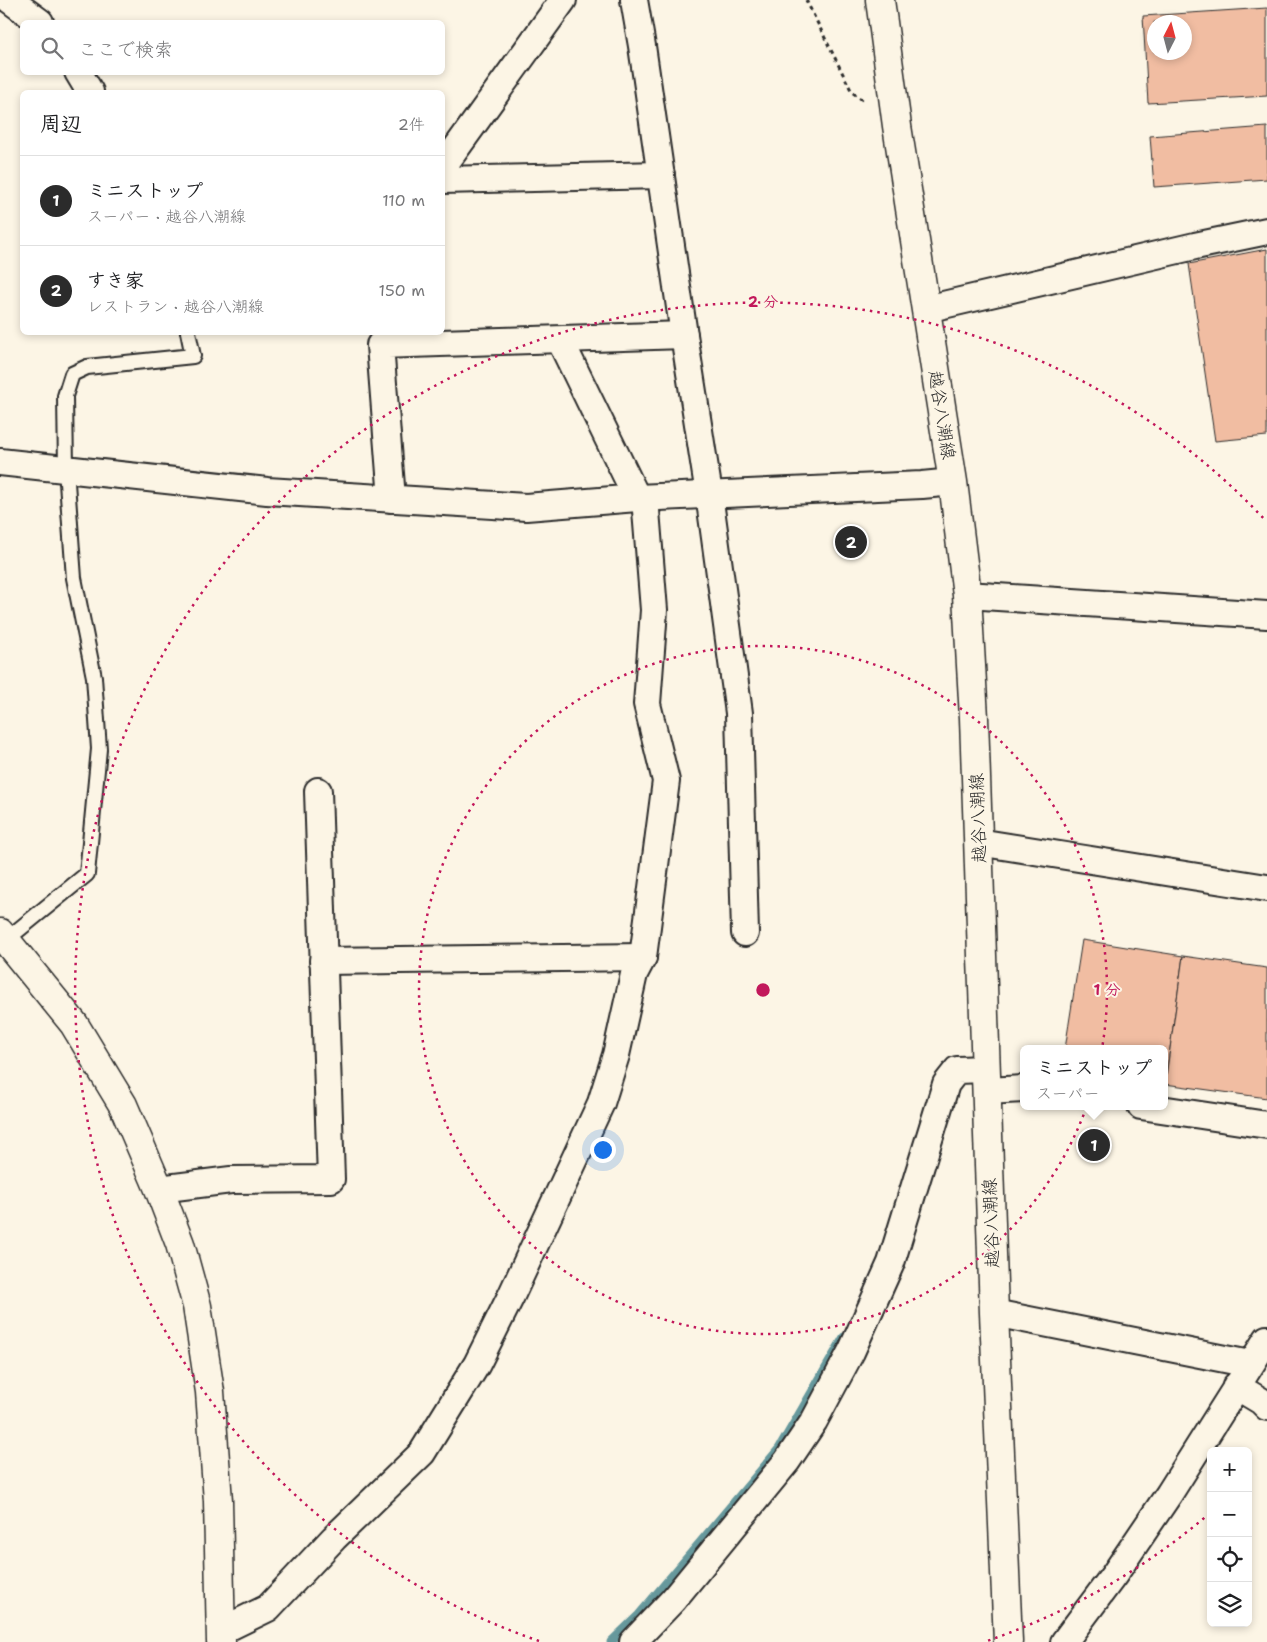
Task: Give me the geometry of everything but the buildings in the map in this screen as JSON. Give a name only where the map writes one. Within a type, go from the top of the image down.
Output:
[{"type":"main road","name":"越谷八潮線","points":[[880,0],[897,126],[953,482],[967,595],[974,718],[994,1313],[1008,1642]]},
{"type":"main road","points":[[3,936],[74,1024],[123,1105],[180,1244],[197,1306],[210,1392],[218,1501],[221,1636]]},
{"type":"street","points":[[10,0],[37,20]]},
{"type":"street","points":[[445,164],[563,0]]},
{"type":"street","points":[[634,0],[709,494],[739,712],[745,933]]},
{"type":"street","points":[[80,75],[89,90]]},
{"type":"street","points":[[445,180],[660,175]]},
{"type":"street","points":[[926,308],[1267,231]]},
{"type":"street","points":[[392,499],[380,345],[684,335]]},
{"type":"street","points":[[221,1636],[268,1608],[334,1538],[422,1453],[477,1364],[511,1296],[600,1103],[616,1055],[634,974],[643,957],[666,781],[647,704],[654,610],[641,498],[560,340]]},
{"type":"street","points":[[0,462],[267,491],[526,507],[709,494],[953,482]]},
{"type":"street","points":[[967,595],[1267,615]]},
{"type":"street","points":[[159,1189],[231,1180],[331,1179],[318,791]]},
{"type":"street","points":[[978,842],[1267,888]]},
{"type":"street","points":[[323,961],[643,957]]},
{"type":"street","points":[[633,1642],[672,1600],[787,1461],[814,1421],[851,1352],[891,1262],[946,1084],[957,1070],[1020,1088]]},
{"type":"street","points":[[1168,1110],[1267,1125]]},
{"type":"street","points":[[994,1313],[1250,1364]]},
{"type":"street","points":[[1064,1642],[1114,1575],[1169,1494],[1267,1339]]},
{"type":"street","points":[[1236,1386],[1261,1401],[1267,1407]]},
{"type":"lane","points":[[3,936],[87,874],[99,749],[94,677],[74,578],[66,469],[65,396],[72,374],[87,367],[193,356],[189,335]]},
{"type":"path","points":[[806,0],[852,92],[897,126]]},
{"type":"waterway","points":[[611,1642],[639,1615],[779,1449],[844,1337]]},
{"type":"place","name":"すき家","points":[[851,542]]},
{"type":"place","name":"ミニストップ","points":[[1094,1145]]}]
